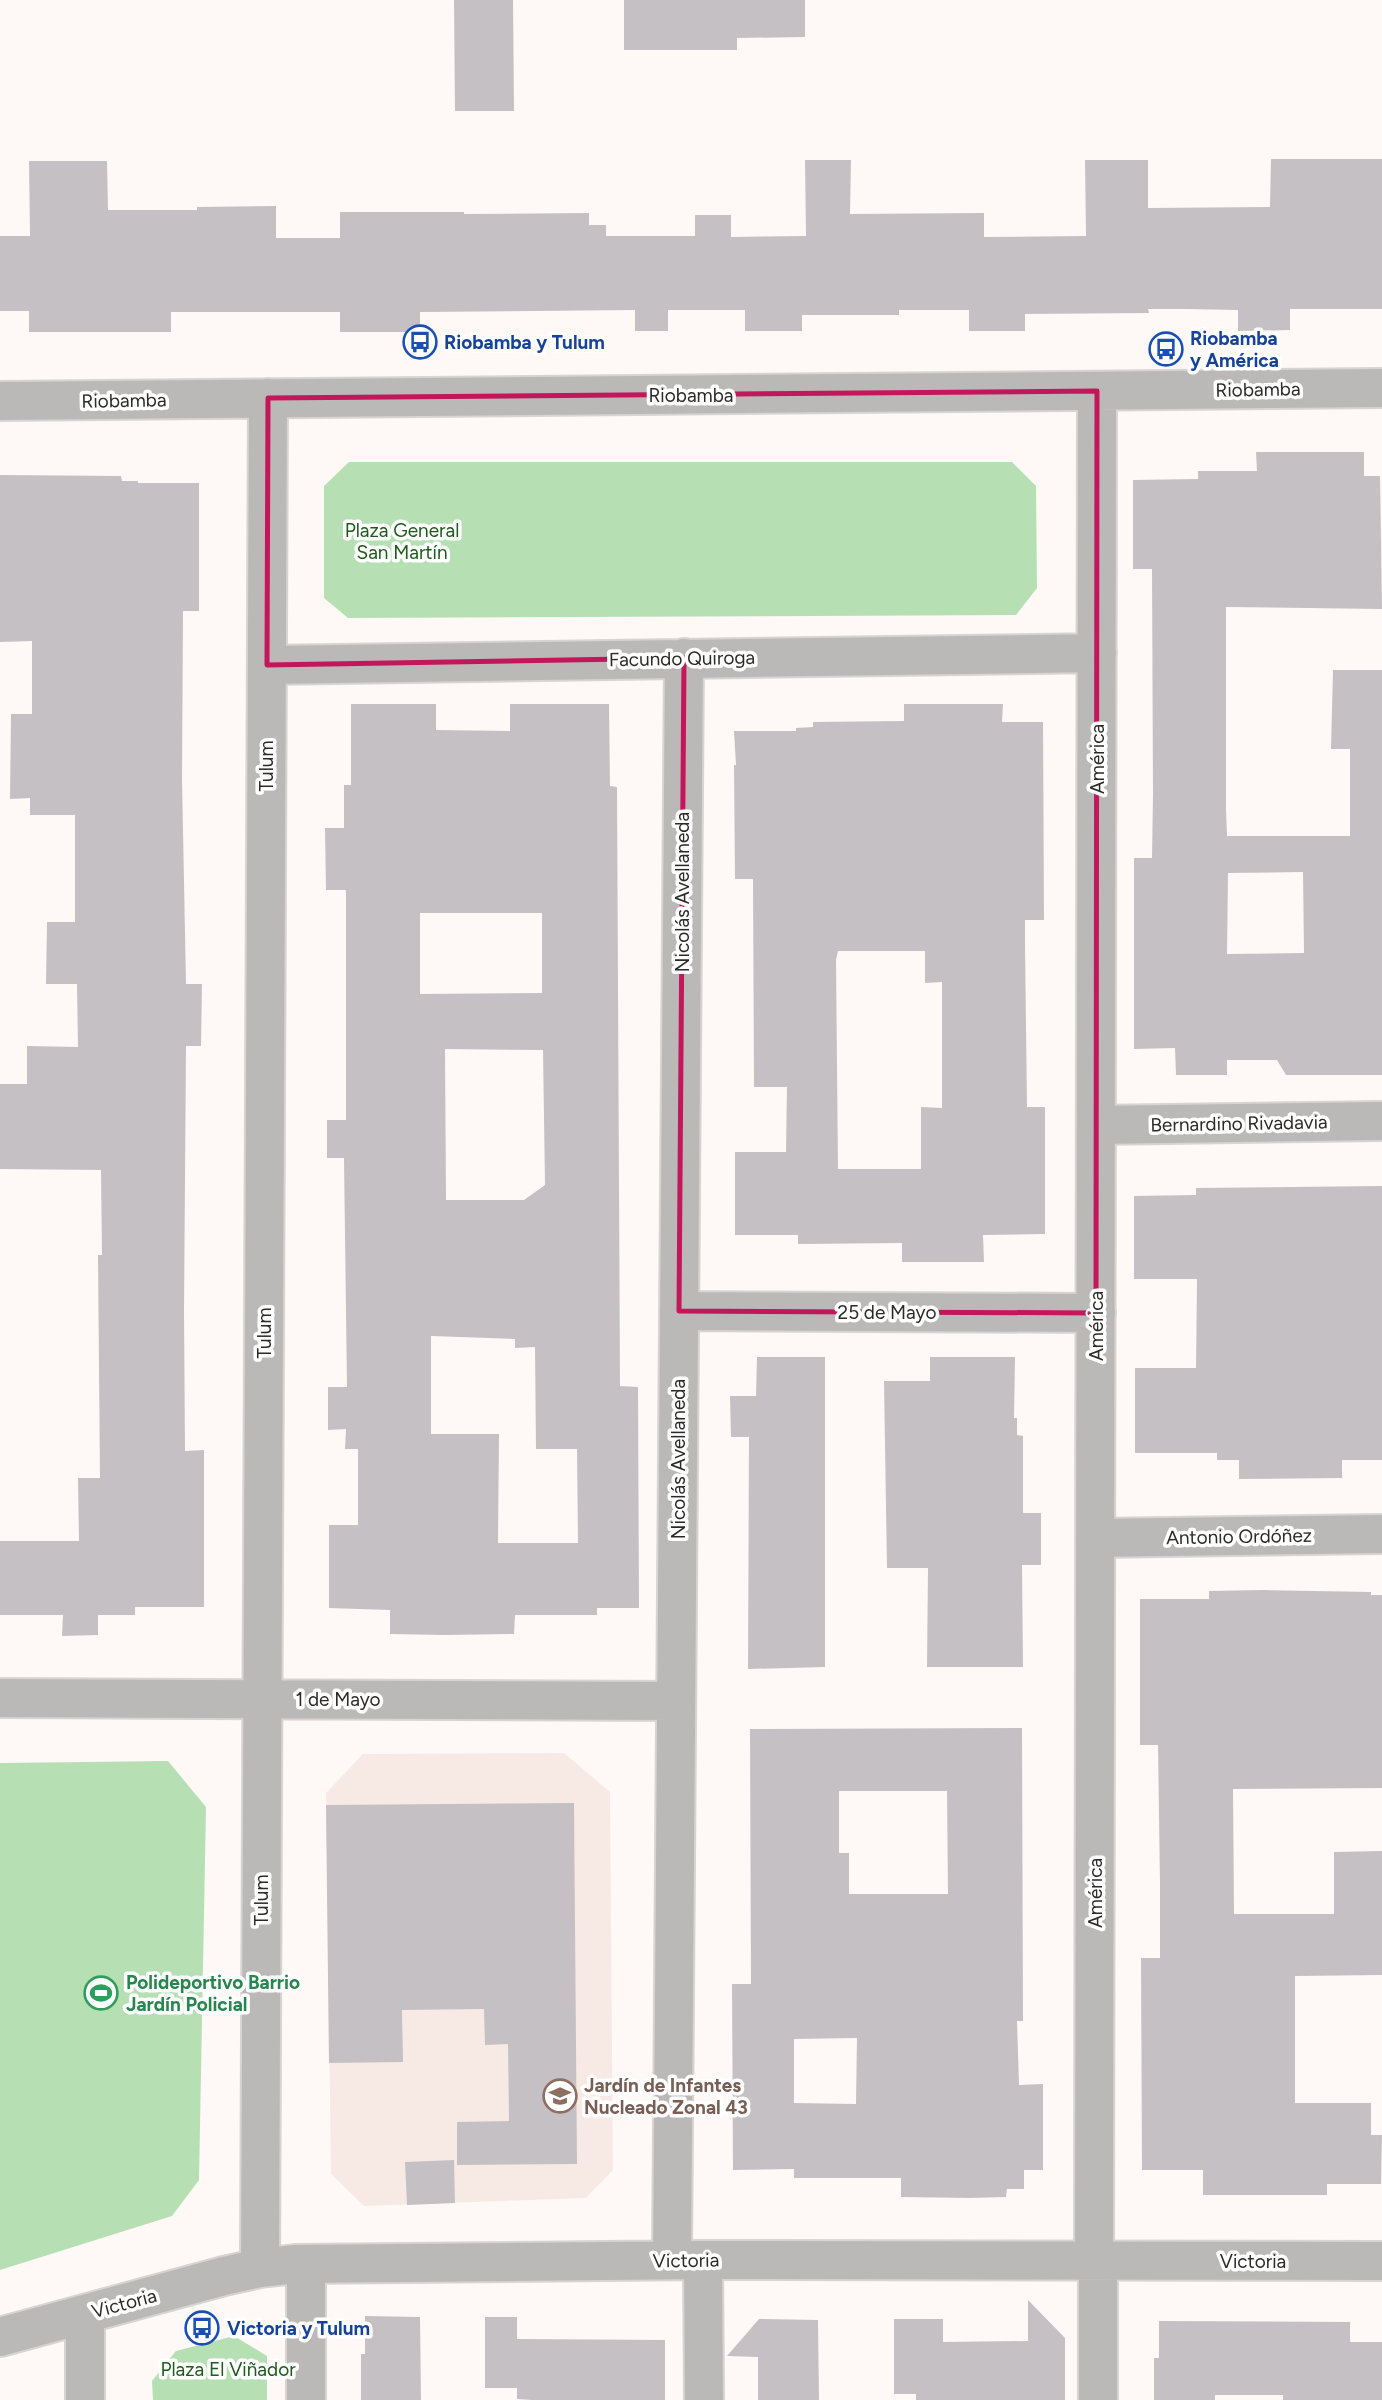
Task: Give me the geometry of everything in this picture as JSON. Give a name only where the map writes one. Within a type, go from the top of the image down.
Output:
[{"type":"street","name":"Riobamba","points":[[0,401],[1382,388]]},
{"type":"street","name":"América","points":[[1097,391],[1095,1538],[1098,2400]]},
{"type":"street","name":"Tulum","points":[[260,2268],[268,398]]},
{"type":"street","name":"Facundo Quiroga","points":[[267,665],[1097,653]]},
{"type":"street","name":"Nicolás Avellaneda","points":[[684,658],[676,1701],[688,2260],[704,2400]]},
{"type":"street","name":"Bernardino Rivadavia","points":[[1096,1125],[1382,1121]]},
{"type":"street","name":"25 de Mayo","points":[[679,1311],[1096,1313]]},
{"type":"street","name":"Antonio Ordóñez","points":[[1095,1538],[1382,1534]]},
{"type":"street","name":"1 de Mayo","points":[[0,1698],[676,1701]]},
{"type":"street","name":"Victoria","points":[[0,2337],[260,2268],[306,2264],[688,2260],[1382,2260]]},
{"type":"street","points":[[306,2264],[306,2400]]},
{"type":"street","points":[[85,2314],[85,2400]]},
{"type":"highlighted area","points":[[1097,391],[1096,1313],[679,1311],[684,658],[267,665],[268,398]]},
{"type":"shaded area","points":[[564,1753],[610,1792],[613,2170],[586,2198],[364,2206],[331,2174],[326,1793],[363,1754]]},
{"type":"green space","name":"Plaza General San Martín","points":[[349,462],[1012,462],[1036,486],[1037,588],[1016,615],[348,618],[324,598],[324,486]]},
{"type":"green space","name":"Polideportivo Barrio Jardín Policial","points":[[168,1761],[206,1807],[199,2180],[172,2216],[0,2270],[0,1763]]},
{"type":"green space","name":"Plaza El Viñador","points":[[234,2336],[267,2356],[267,2400],[153,2400],[152,2381],[176,2351]]},
{"type":"building","points":[[454,0],[513,0],[514,111],[455,111]]},
{"type":"building","points":[[624,0],[805,0],[805,37],[737,38],[737,50],[624,50]]},
{"type":"building","points":[[1271,159],[1382,159],[1382,309],[1290,309],[1290,330],[1238,331],[1238,310],[1187,309],[1148,309],[1149,313],[1025,314],[1025,331],[969,331],[969,310],[899,310],[899,315],[802,315],[802,331],[745,331],[745,310],[668,310],[668,331],[635,331],[635,310],[420,312],[420,332],[340,332],[340,312],[171,312],[171,332],[29,332],[29,311],[0,311],[0,236],[30,236],[29,161],[107,161],[108,210],[197,210],[197,207],[276,206],[276,238],[340,238],[340,212],[589,213],[589,225],[606,225],[606,236],[695,236],[695,215],[731,215],[731,237],[806,236],[805,160],[851,160],[850,214],[984,213],[984,237],[1086,236],[1085,160],[1148,160],[1148,208],[1270,207]]},
{"type":"building","points":[[1256,452],[1364,452],[1364,476],[1380,476],[1382,609],[1226,607],[1226,810],[1227,836],[1350,836],[1350,749],[1331,749],[1333,670],[1382,670],[1382,1075],[1286,1075],[1277,1060],[1227,1060],[1227,1075],[1176,1075],[1175,1048],[1134,1049],[1134,858],[1152,858],[1153,794],[1152,569],[1133,569],[1133,480],[1198,479],[1198,471],[1257,471]],"holes":[[[1303,872],[1304,953],[1227,954],[1228,873]]]},
{"type":"building","points":[[0,475],[121,476],[122,481],[138,483],[199,483],[199,611],[183,611],[182,780],[186,984],[202,984],[201,1046],[186,1046],[184,1311],[185,1451],[204,1450],[204,1607],[135,1607],[135,1615],[98,1615],[98,1635],[62,1636],[63,1615],[0,1615],[0,1541],[79,1541],[78,1478],[100,1478],[98,1255],[102,1255],[101,1170],[0,1169],[0,1084],[27,1084],[27,1046],[78,1047],[77,984],[46,984],[47,922],[75,922],[75,815],[30,815],[30,798],[10,799],[11,714],[32,714],[32,641],[0,642]]},
{"type":"building","points":[[351,704],[436,704],[436,730],[510,731],[510,704],[609,704],[610,786],[617,787],[620,1386],[638,1387],[639,1608],[597,1608],[597,1615],[515,1615],[514,1634],[445,1635],[390,1634],[390,1610],[329,1608],[329,1525],[358,1525],[358,1449],[345,1449],[346,1429],[328,1430],[328,1387],[347,1387],[344,1158],[327,1158],[327,1120],[346,1120],[346,890],[326,890],[325,828],[344,828],[344,785],[351,785]],"holes":[[[420,913],[542,913],[542,993],[420,994]],[[445,1049],[543,1050],[545,1185],[524,1200],[446,1200]],[[431,1336],[515,1339],[515,1348],[535,1347],[536,1449],[577,1449],[578,1543],[498,1543],[499,1434],[431,1434]]]},
{"type":"building","points":[[904,704],[1003,704],[1002,722],[1043,722],[1044,920],[1025,920],[1025,945],[1027,1107],[1045,1107],[1045,1234],[983,1235],[984,1262],[902,1262],[902,1243],[798,1244],[798,1235],[735,1235],[735,1152],[786,1152],[787,1087],[754,1087],[753,879],[735,879],[734,731],[796,731],[796,728],[813,727],[813,722],[904,721]],"holes":[[[838,951],[925,951],[925,983],[942,982],[942,1108],[921,1107],[921,1169],[838,1169]]]},
{"type":"building","points":[[1382,1186],[1382,1460],[1342,1460],[1342,1478],[1239,1479],[1239,1460],[1217,1460],[1217,1453],[1135,1453],[1135,1368],[1196,1368],[1197,1279],[1134,1279],[1134,1196],[1196,1195],[1196,1188]]},
{"type":"building","points":[[757,1357],[825,1357],[825,1667],[748,1669],[749,1437],[731,1437],[730,1396],[756,1396]]},
{"type":"building","points":[[930,1357],[1015,1357],[1014,1418],[1017,1418],[1017,1435],[1023,1436],[1023,1513],[1041,1513],[1041,1565],[1022,1565],[1023,1667],[927,1667],[928,1568],[887,1568],[884,1381],[930,1381]]},
{"type":"building","points":[[1209,1591],[1371,1592],[1371,1595],[1382,1595],[1382,1788],[1233,1789],[1234,1914],[1334,1914],[1334,1852],[1382,1851],[1382,1975],[1295,1976],[1295,2103],[1371,2103],[1371,2135],[1382,2135],[1381,2184],[1327,2184],[1327,2195],[1203,2195],[1203,2170],[1142,2170],[1141,1958],[1160,1958],[1160,1883],[1158,1745],[1140,1745],[1140,1599],[1209,1599]]},
{"type":"building","points":[[1022,1728],[1023,2021],[1017,2021],[1019,2085],[1043,2084],[1043,2170],[1024,2170],[1024,2189],[1007,2189],[1006,2197],[901,2197],[901,2178],[794,2178],[794,2169],[733,2170],[732,1984],[751,1984],[750,1729]],"holes":[[[839,1791],[947,1791],[948,1894],[849,1894],[849,1853],[839,1853]],[[857,2038],[856,2104],[794,2103],[794,2039]]]},
{"type":"building","points":[[574,1803],[577,2164],[457,2165],[457,2122],[509,2121],[508,2044],[485,2045],[484,2009],[402,2010],[403,2062],[329,2063],[326,1805]]},
{"type":"building","points":[[454,2160],[455,2203],[407,2205],[405,2162]]},
{"type":"building","points":[[1028,2300],[1065,2338],[1065,2400],[916,2400],[916,2394],[894,2394],[894,2319],[943,2319],[943,2342],[1028,2341]]},
{"type":"building","points":[[365,2316],[420,2317],[421,2400],[361,2400],[361,2354],[365,2354]]},
{"type":"building","points":[[485,2317],[517,2317],[517,2339],[665,2340],[665,2400],[517,2399],[517,2388],[485,2388]]},
{"type":"building","points":[[759,2319],[818,2320],[819,2400],[758,2400],[758,2357],[727,2356]]},
{"type":"building","points":[[1159,2321],[1350,2322],[1350,2342],[1382,2342],[1382,2400],[1283,2400],[1283,2395],[1215,2395],[1215,2400],[1154,2400],[1154,2358],[1159,2358]]},
{"type":"place","name":"Riobamba y Tulum","points":[[420,342]]},
{"type":"place","name":"Riobamba y América","points":[[1166,349]]},
{"type":"place","name":"Polideportivo Barrio Jardín Policial","points":[[101,1993]]},
{"type":"place","name":"Jardín de Infantes Nucleado Zonal 43","points":[[560,2096]]},
{"type":"place","name":"Victoria y Tulum","points":[[202,2328]]}]
